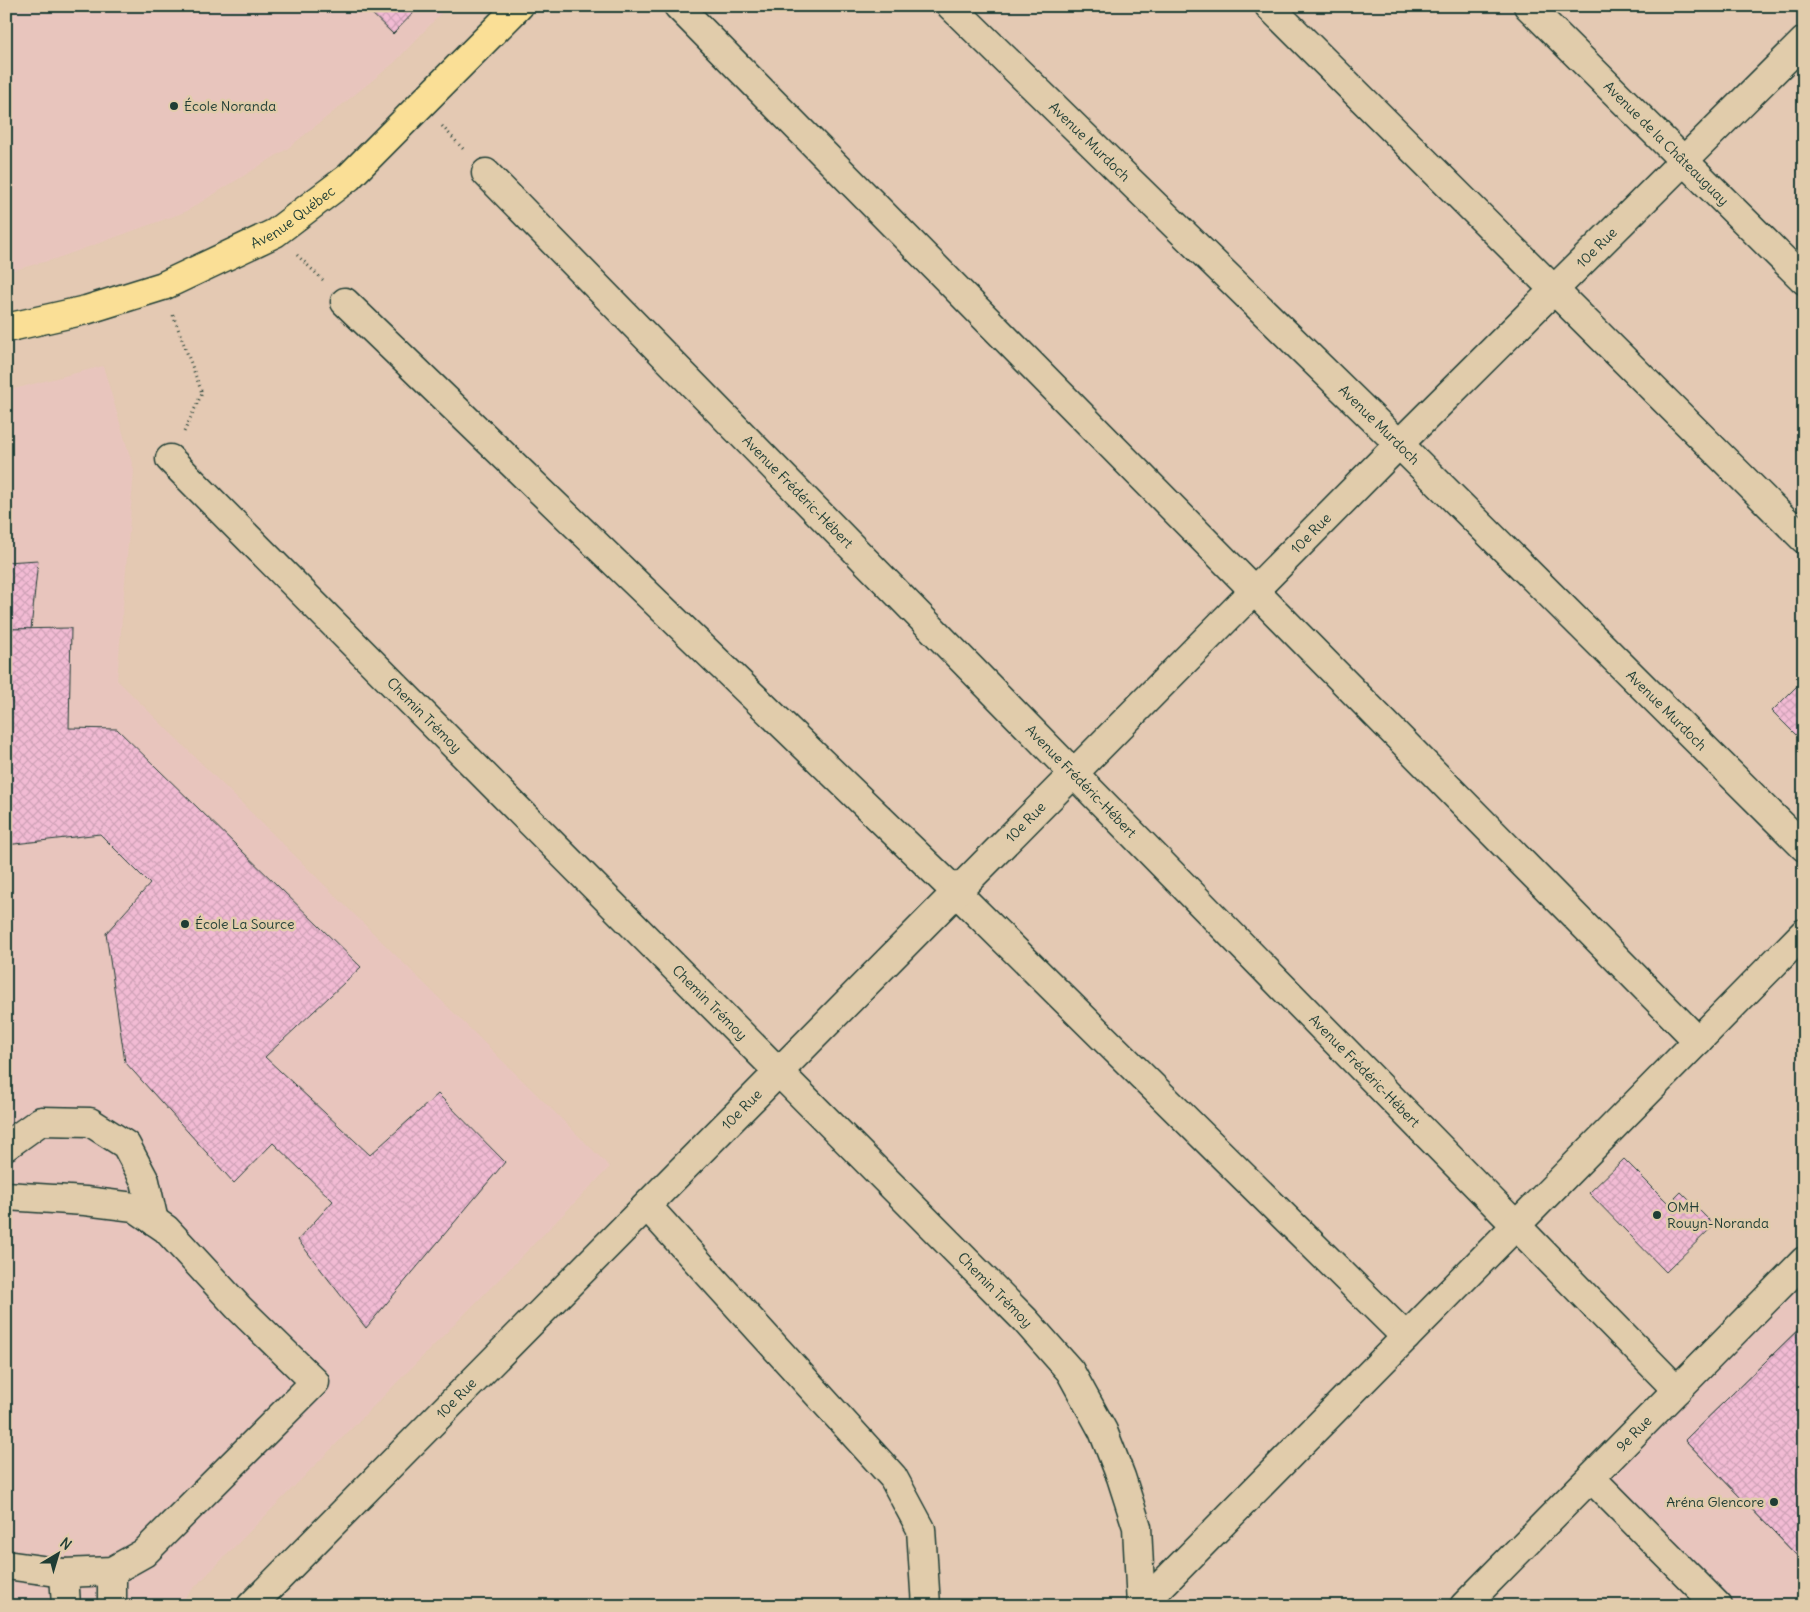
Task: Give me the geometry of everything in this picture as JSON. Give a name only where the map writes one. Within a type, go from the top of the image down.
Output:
[{"type":"main road","name":"Avenue Québec","points":[[6,328],[86,310],[162,286],[275,233],[349,177],[519,6]]},
{"type":"street","points":[[678,6],[1698,1041]]},
{"type":"street","name":"Avenue Murdoch","points":[[951,6],[1399,444],[1804,847]]},
{"type":"street","points":[[1270,6],[1804,538]]},
{"type":"street","name":"Avenue de la Châteauguay","points":[[1528,6],[1804,280]]},
{"type":"street","name":"10e Rue","points":[[251,1606],[1399,444],[1804,40]]},
{"type":"street","name":"Avenue Frédéric-Hébert","points":[[486,173],[1677,1390]]},
{"type":"street","points":[[345,302],[957,893],[1406,1337]]},
{"type":"street","name":"Chemin Trémoy","points":[[170,459],[1025,1320],[1070,1371],[1103,1431],[1122,1477],[1137,1527],[1141,1606]]},
{"type":"street","points":[[1141,1606],[1804,933]]},
{"type":"street","points":[[6,1146],[41,1121],[90,1122],[126,1145],[145,1182],[154,1221]]},
{"type":"street","points":[[6,1196],[85,1201],[134,1207],[166,1229],[239,1308],[315,1382],[144,1553],[112,1571],[64,1573],[6,1565]]},
{"type":"street","points":[[647,1206],[893,1477],[921,1529],[926,1606]]},
{"type":"street","name":"9e Rue","points":[[1464,1606],[1804,1261]]},
{"type":"street","points":[[1591,1478],[1718,1606]]},
{"type":"street","points":[[112,1571],[112,1606]]},
{"type":"street","points":[[64,1573],[66,1606]]},
{"type":"path","points":[[422,104],[486,173]]},
{"type":"path","points":[[275,233],[345,302]]},
{"type":"path","points":[[162,286],[202,393],[170,459]]},
{"type":"shaded area","name":"École Noranda","points":[[6,6],[448,6],[394,63],[287,149],[185,212],[55,259],[6,272]]},
{"type":"shaded area","name":"École La Source","points":[[103,366],[134,470],[117,680],[610,1167],[176,1606],[6,1606],[6,391]]},
{"type":"shaded area","points":[[1804,1261],[1804,1606],[1718,1606],[1591,1478]]},
{"type":"building","points":[[364,6],[420,6],[393,34]]},
{"type":"building","points":[[38,560],[31,629],[6,629],[6,562]]},
{"type":"building","points":[[71,628],[69,728],[117,729],[361,967],[265,1057],[370,1155],[438,1094],[505,1162],[366,1328],[298,1240],[333,1201],[273,1143],[234,1183],[125,1062],[106,933],[150,884],[100,834],[6,845],[6,629]]},
{"type":"building","points":[[1804,679],[1804,743],[1772,711]]},
{"type":"building","name":"OMH Rouyn-Noranda","points":[[1624,1159],[1669,1204],[1681,1192],[1714,1225],[1666,1272],[1589,1193]]},
{"type":"building","name":"Aréna Glencore","points":[[1804,1324],[1804,1563],[1685,1440]]},
{"type":"building","name":"Aréna Glencore","points":[[1804,1324],[1804,1563],[1685,1440]]},
{"type":"place","name":"École Noranda","points":[[174,106]]},
{"type":"place","name":"École La Source","points":[[185,924]]},
{"type":"place","name":"OMH Rouyn-Noranda","points":[[1657,1215]]},
{"type":"place","name":"Aréna Glencore","points":[[1774,1502]]}]
